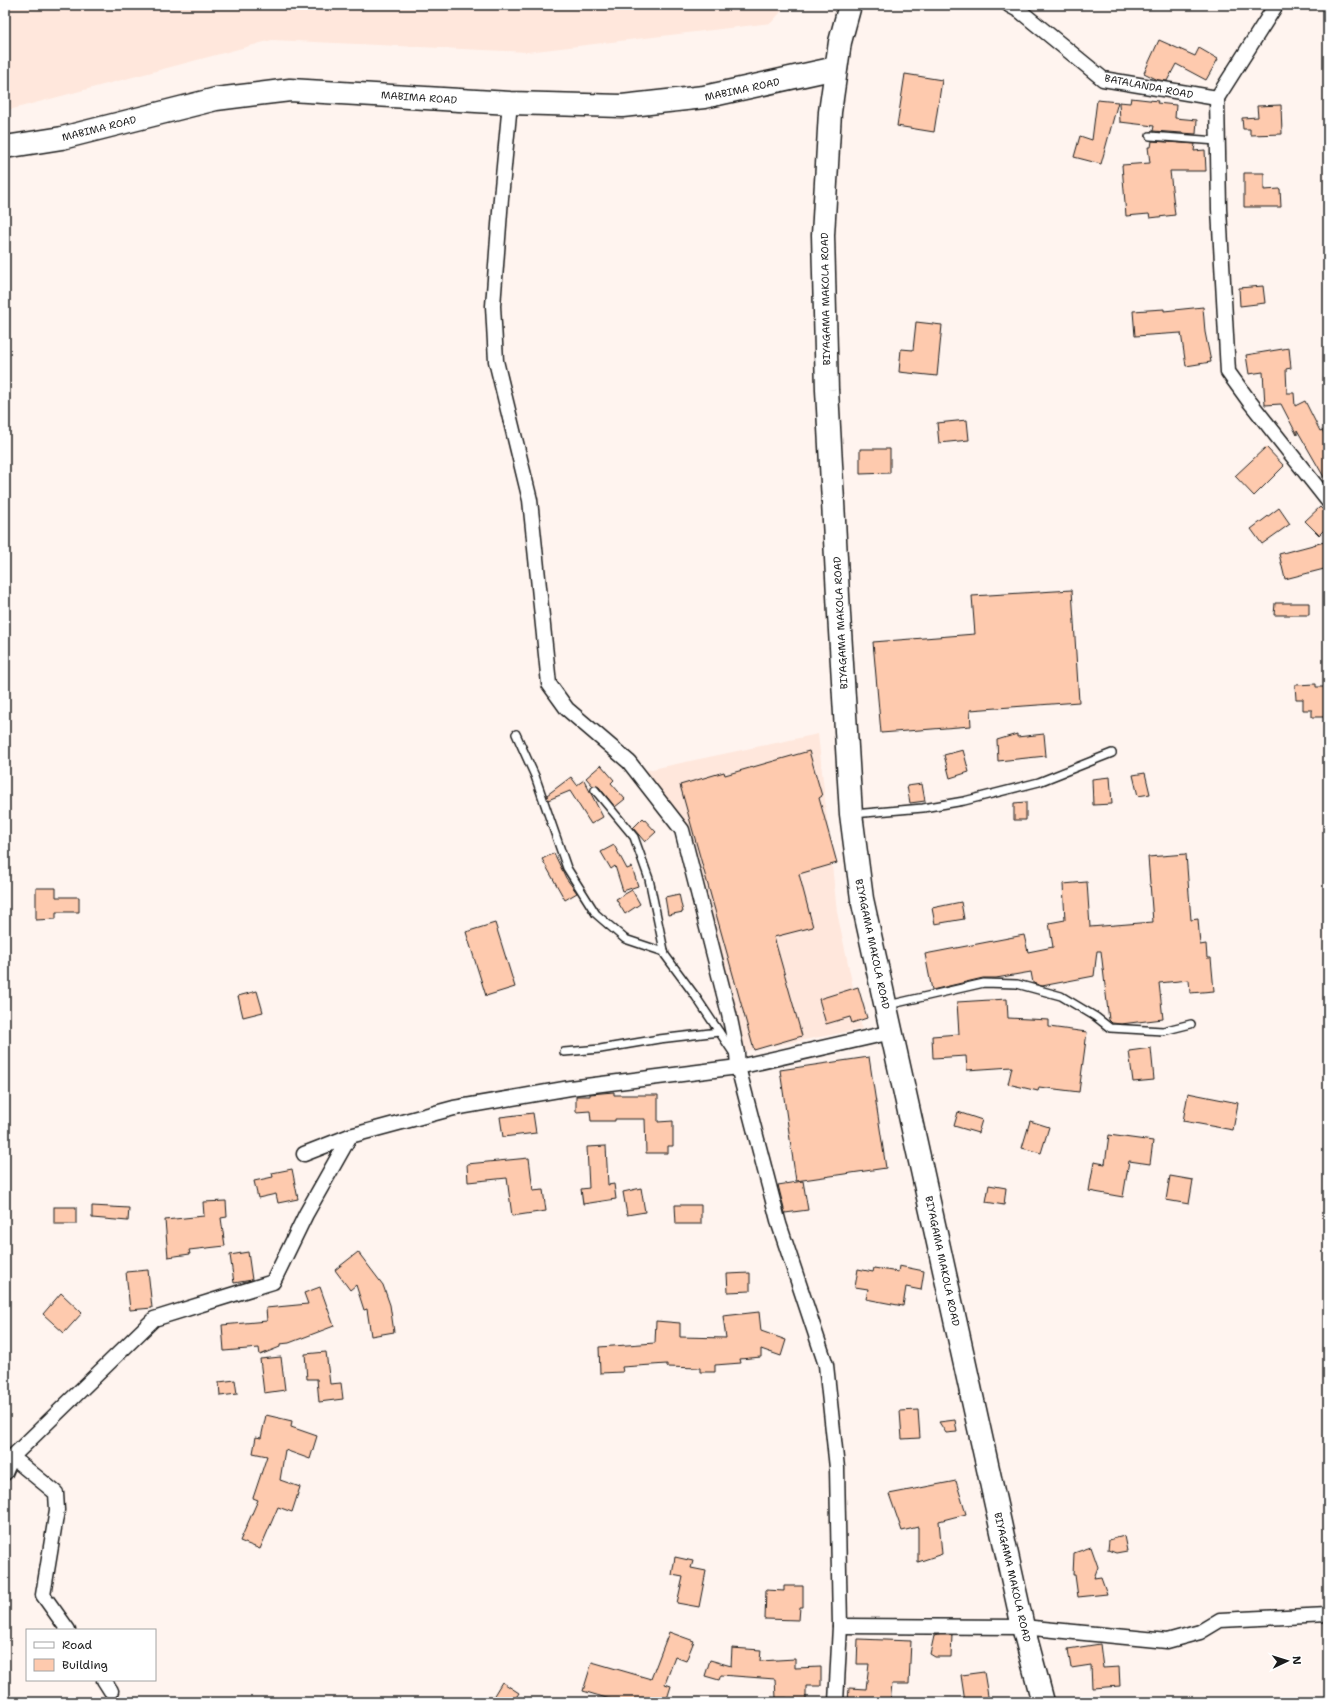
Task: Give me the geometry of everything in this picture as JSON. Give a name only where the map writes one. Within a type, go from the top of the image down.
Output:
[{"type":"main road","name":"BIYAGAMA MAKOLA ROAD","points":[[850,5],[840,42],[830,112],[823,234],[827,390],[851,814],[862,899],[1023,1627],[1043,1702]]},
{"type":"main road","name":"MABIMA ROAD","points":[[5,147],[62,138],[216,99],[290,90],[510,103],[622,106],[704,97],[836,68]]},
{"type":"street","name":"BATALANDA ROAD","points":[[1009,5],[1020,11],[1103,79],[1218,98]]},
{"type":"street","points":[[1276,5],[1218,98],[1218,209],[1228,372],[1328,501]]},
{"type":"street","points":[[510,103],[493,306],[496,361],[530,500],[549,684],[567,709],[629,762],[682,830],[729,1014],[737,1063],[779,1224],[826,1365],[837,1468],[840,1626],[836,1702]]},
{"type":"street","points":[[304,1154],[350,1136],[461,1107],[570,1088],[737,1063],[892,1032]]},
{"type":"street","points":[[5,1473],[12,1456],[154,1320],[273,1282],[306,1214],[350,1136]]},
{"type":"street","points":[[12,1456],[56,1493],[57,1510],[43,1595],[67,1629]]},
{"type":"street","points":[[840,1626],[1023,1627],[1167,1641],[1200,1632],[1220,1620],[1328,1615]]},
{"type":"lane","points":[[1150,136],[1218,141]]},
{"type":"lane","points":[[516,734],[535,776],[567,868],[596,914],[625,939],[664,952]]},
{"type":"lane","points":[[851,814],[923,808],[964,801],[1039,782],[1112,753]]},
{"type":"lane","points":[[595,790],[634,837],[649,879],[665,955],[719,1032],[737,1063]]},
{"type":"lane","points":[[885,1005],[984,983],[1017,984],[1061,996],[1096,1017],[1110,1028],[1163,1031],[1190,1024]]},
{"type":"lane","points":[[564,1052],[600,1049],[659,1039],[719,1032]]},
{"type":"shaded area","points":[[5,5],[787,5],[771,23],[527,52],[272,40],[5,111]]},
{"type":"shaded area","points":[[818,734],[837,912],[862,1029],[739,1052],[679,815],[643,771]]},
{"type":"building","points":[[1159,40],[1195,56],[1199,48],[1218,59],[1206,80],[1176,64],[1167,81],[1158,80],[1144,73]]},
{"type":"building","points":[[905,74],[942,80],[934,132],[897,126]]},
{"type":"building","points":[[1131,98],[1176,105],[1175,118],[1197,120],[1196,134],[1153,131],[1154,126],[1120,122],[1119,102],[1130,103]]},
{"type":"building","points":[[1097,100],[1118,102],[1101,164],[1074,157],[1080,136],[1092,140]]},
{"type":"building","points":[[1281,105],[1282,134],[1250,135],[1250,129],[1243,129],[1242,118],[1258,117],[1257,106]]},
{"type":"building","points":[[1152,141],[1195,144],[1194,151],[1205,150],[1206,171],[1170,171],[1175,215],[1150,218],[1149,214],[1126,216],[1122,165],[1150,163],[1148,147],[1151,147]]},
{"type":"building","points":[[1244,173],[1264,173],[1264,190],[1280,189],[1281,207],[1244,207]]},
{"type":"building","points":[[1263,286],[1265,303],[1240,306],[1239,288]]},
{"type":"building","points":[[1203,307],[1205,332],[1211,362],[1186,366],[1181,333],[1135,336],[1133,311],[1164,309],[1164,311]]},
{"type":"building","points":[[916,322],[942,325],[937,376],[899,372],[901,349],[913,350]]},
{"type":"building","points":[[1289,348],[1291,368],[1286,369],[1287,393],[1294,393],[1295,406],[1305,401],[1320,431],[1322,430],[1328,440],[1328,484],[1297,430],[1297,435],[1281,404],[1265,405],[1263,372],[1249,374],[1246,355]]},
{"type":"building","points":[[967,420],[969,440],[939,443],[937,423]]},
{"type":"building","points":[[1266,447],[1284,466],[1254,496],[1235,476]]},
{"type":"building","points":[[860,449],[890,449],[890,473],[860,474]]},
{"type":"building","points":[[1320,507],[1328,515],[1328,526],[1319,535],[1305,521]]},
{"type":"building","points":[[1279,508],[1290,524],[1262,544],[1251,529]]},
{"type":"building","points":[[1328,541],[1328,568],[1285,579],[1279,554]]},
{"type":"building","points":[[1072,590],[1079,702],[970,710],[971,726],[881,733],[873,642],[975,634],[972,596]]},
{"type":"building","points":[[1275,603],[1309,603],[1309,615],[1274,615]]},
{"type":"building","points":[[1316,684],[1316,687],[1328,687],[1328,717],[1312,717],[1312,710],[1303,710],[1303,699],[1296,699],[1295,685]]},
{"type":"building","points":[[1017,734],[1017,737],[1044,734],[1046,756],[998,761],[997,740]]},
{"type":"building","points":[[963,750],[969,772],[950,778],[944,755]]},
{"type":"building","points":[[809,751],[822,796],[819,798],[837,863],[799,874],[813,927],[774,937],[802,1036],[754,1050],[680,785],[724,772],[725,775]]},
{"type":"building","points":[[601,765],[614,780],[611,783],[625,799],[615,807],[599,787],[593,786],[586,778]]},
{"type":"building","points":[[1145,773],[1150,794],[1138,796],[1133,775]]},
{"type":"building","points":[[571,777],[577,785],[584,780],[603,817],[591,824],[570,791],[548,800],[547,795]]},
{"type":"building","points":[[1110,777],[1112,804],[1093,805],[1092,779]]},
{"type":"building","points":[[922,784],[925,801],[910,803],[907,786]]},
{"type":"building","points":[[1026,802],[1026,820],[1014,820],[1014,803]]},
{"type":"building","points":[[643,818],[656,832],[645,842],[633,828]]},
{"type":"building","points":[[614,845],[627,869],[632,867],[638,886],[623,891],[615,866],[611,869],[601,852]]},
{"type":"building","points":[[554,853],[566,878],[577,893],[565,900],[542,859]]},
{"type":"building","points":[[1186,854],[1191,920],[1198,919],[1200,945],[1206,944],[1207,958],[1211,958],[1214,991],[1190,993],[1189,980],[1159,983],[1163,1019],[1121,1024],[1112,1023],[1109,1020],[1101,951],[1097,951],[1094,976],[1042,986],[1033,983],[1031,972],[996,978],[983,978],[932,990],[925,954],[1024,935],[1028,952],[1053,947],[1049,923],[1065,920],[1063,884],[1087,882],[1090,927],[1153,922],[1148,857]]},
{"type":"building","points":[[36,888],[56,888],[56,897],[79,897],[79,912],[56,912],[56,919],[36,920]]},
{"type":"building","points":[[632,890],[640,904],[625,914],[616,899]]},
{"type":"building","points":[[679,894],[683,912],[668,915],[665,897]]},
{"type":"building","points":[[961,902],[964,919],[935,924],[932,908]]},
{"type":"building","points":[[495,923],[515,987],[486,996],[466,932]]},
{"type":"building","points":[[858,987],[867,1018],[852,1023],[850,1017],[826,1024],[819,999]]},
{"type":"building","points":[[257,991],[263,1012],[243,1017],[238,996]]},
{"type":"building","points":[[1007,999],[1008,1018],[1049,1020],[1049,1027],[1087,1032],[1079,1092],[1039,1087],[1038,1091],[1008,1084],[1012,1067],[967,1070],[966,1056],[933,1058],[932,1036],[959,1034],[957,1002]]},
{"type":"building","points":[[1151,1048],[1154,1080],[1133,1082],[1129,1051]]},
{"type":"building","points":[[869,1057],[886,1168],[796,1181],[780,1070]]},
{"type":"building","points":[[614,1092],[614,1095],[658,1095],[658,1122],[673,1121],[673,1146],[668,1146],[668,1153],[646,1153],[645,1119],[591,1121],[590,1111],[576,1112],[576,1096],[590,1096],[590,1094]]},
{"type":"building","points":[[1188,1093],[1238,1103],[1233,1130],[1183,1121]]},
{"type":"building","points":[[958,1112],[982,1120],[978,1133],[954,1126]]},
{"type":"building","points":[[533,1113],[536,1133],[503,1137],[500,1117]]},
{"type":"building","points":[[1030,1121],[1049,1127],[1041,1153],[1022,1148]]},
{"type":"building","points":[[1109,1135],[1153,1141],[1150,1164],[1129,1161],[1123,1197],[1089,1191],[1094,1162],[1105,1164]]},
{"type":"building","points":[[606,1146],[608,1185],[614,1184],[616,1199],[583,1204],[581,1189],[589,1188],[587,1147]]},
{"type":"building","points":[[529,1158],[533,1191],[543,1190],[546,1211],[512,1216],[507,1178],[468,1182],[467,1164]]},
{"type":"building","points":[[292,1169],[298,1199],[278,1203],[276,1194],[258,1198],[254,1181],[273,1177],[272,1173]]},
{"type":"building","points":[[1170,1176],[1193,1180],[1189,1204],[1166,1200]]},
{"type":"building","points":[[803,1181],[808,1210],[785,1213],[778,1185]]},
{"type":"building","points":[[989,1185],[1006,1188],[1004,1205],[986,1202]]},
{"type":"building","points":[[641,1188],[645,1212],[627,1215],[623,1192]]},
{"type":"building","points":[[226,1201],[227,1217],[221,1218],[225,1246],[189,1250],[190,1254],[168,1257],[165,1220],[204,1216],[203,1202]]},
{"type":"building","points":[[675,1205],[701,1205],[701,1224],[676,1224]]},
{"type":"building","points":[[92,1206],[129,1208],[128,1221],[92,1218]]},
{"type":"building","points":[[54,1207],[76,1207],[76,1224],[54,1224]]},
{"type":"building","points":[[248,1252],[252,1280],[234,1283],[230,1255]]},
{"type":"building","points":[[358,1252],[383,1285],[390,1305],[394,1332],[371,1336],[367,1309],[364,1310],[356,1285],[350,1290],[335,1270]]},
{"type":"building","points":[[899,1266],[924,1271],[921,1290],[906,1287],[903,1306],[866,1299],[868,1289],[855,1287],[858,1269],[873,1272],[874,1268],[898,1272]]},
{"type":"building","points":[[148,1270],[152,1308],[130,1310],[126,1272]]},
{"type":"building","points":[[750,1273],[750,1291],[728,1292],[727,1274]]},
{"type":"building","points":[[320,1287],[334,1326],[289,1343],[280,1344],[280,1347],[260,1355],[259,1348],[224,1351],[222,1325],[267,1321],[266,1308],[308,1304],[304,1293]]},
{"type":"building","points":[[61,1293],[82,1313],[64,1333],[43,1314]]},
{"type":"building","points":[[759,1312],[761,1331],[786,1340],[781,1356],[761,1349],[761,1357],[740,1359],[741,1363],[715,1365],[715,1372],[700,1372],[700,1368],[667,1367],[667,1364],[622,1367],[623,1372],[600,1373],[599,1347],[655,1343],[656,1321],[680,1323],[680,1337],[726,1338],[723,1316]]},
{"type":"building","points":[[326,1352],[330,1384],[341,1383],[343,1399],[319,1402],[317,1379],[307,1379],[305,1354]]},
{"type":"building","points":[[281,1357],[285,1390],[264,1393],[260,1359]]},
{"type":"building","points":[[235,1380],[237,1394],[220,1396],[219,1382]]},
{"type":"building","points":[[918,1410],[920,1438],[902,1439],[900,1411]]},
{"type":"building","points":[[266,1415],[292,1421],[291,1427],[317,1436],[310,1459],[285,1450],[280,1480],[300,1487],[292,1512],[278,1507],[260,1549],[240,1541],[258,1500],[253,1498],[267,1456],[253,1453],[256,1437],[261,1438]]},
{"type":"building","points":[[955,1420],[957,1432],[946,1433],[939,1422]]},
{"type":"building","points":[[956,1481],[966,1514],[939,1521],[942,1554],[918,1562],[918,1527],[902,1531],[889,1494]]},
{"type":"building","points":[[1124,1536],[1127,1551],[1116,1553],[1108,1550],[1109,1540]]},
{"type":"building","points":[[1091,1547],[1098,1567],[1094,1578],[1101,1577],[1107,1594],[1078,1597],[1075,1575],[1073,1575],[1074,1553]]},
{"type":"building","points":[[675,1557],[693,1561],[691,1568],[706,1571],[699,1607],[677,1603],[683,1577],[672,1575]]},
{"type":"building","points":[[784,1586],[803,1586],[803,1607],[800,1607],[799,1620],[765,1619],[766,1590],[784,1591]]},
{"type":"building","points":[[669,1632],[694,1641],[686,1661],[675,1657],[665,1684],[671,1686],[666,1702],[620,1702],[583,1691],[592,1662],[651,1679]]},
{"type":"building","points":[[952,1635],[951,1657],[935,1657],[930,1654],[934,1636]]},
{"type":"building","points":[[858,1639],[911,1641],[909,1684],[892,1684],[890,1702],[848,1702],[849,1688],[866,1689],[869,1664],[857,1664]]},
{"type":"building","points":[[1100,1644],[1103,1668],[1119,1667],[1120,1686],[1092,1688],[1091,1665],[1071,1668],[1068,1649]]},
{"type":"building","points":[[732,1648],[761,1650],[760,1661],[795,1659],[795,1668],[821,1667],[821,1686],[806,1686],[806,1702],[787,1702],[787,1698],[776,1698],[775,1679],[721,1675],[719,1680],[705,1676],[710,1660],[731,1666]]},
{"type":"building","points":[[984,1672],[989,1702],[965,1702],[961,1675]]},
{"type":"building","points":[[502,1682],[519,1693],[513,1702],[490,1702]]}]
